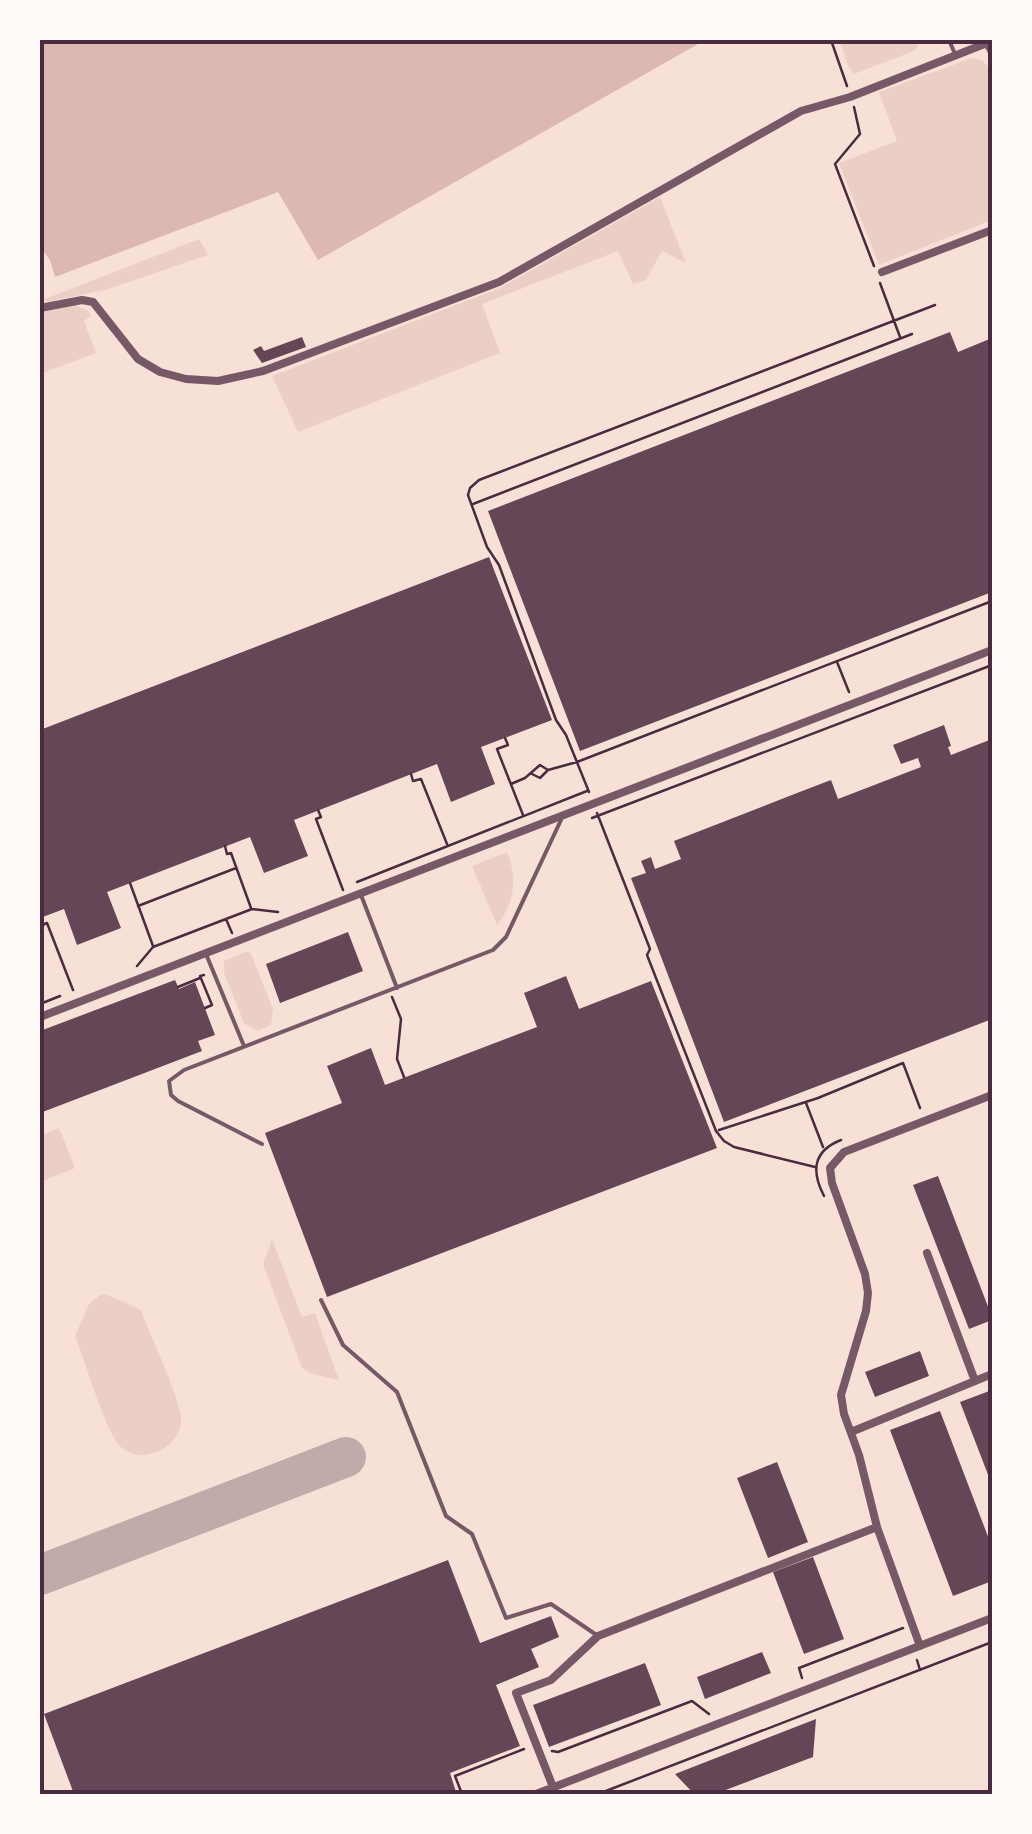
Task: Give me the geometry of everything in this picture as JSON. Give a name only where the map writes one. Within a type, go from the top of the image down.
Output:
[{"type":"street","points":[[40,308],[82,300],[93,302],[130,351],[160,372],[186,379],[218,380],[262,371],[498,282],[801,111],[850,97],[989,45]]},
{"type":"street","points":[[882,272],[992,230]]},
{"type":"street","points":[[40,1017],[992,650]]},
{"type":"street","points":[[920,1646],[877,1528],[840,1395],[868,1293],[830,1168],[844,1152],[992,1095]]},
{"type":"street","points":[[927,1252],[976,1381]]},
{"type":"street","points":[[851,1432],[992,1374]]},
{"type":"street","points":[[553,1788],[516,1693],[551,1680],[598,1636],[877,1528]]},
{"type":"street","points":[[536,1794],[992,1618]]},
{"type":"lane","points":[[950,40],[956,56]]},
{"type":"lane","points":[[262,1144],[178,1101],[168,1087],[173,1076],[494,950],[506,937],[563,816]]},
{"type":"lane","points":[[361,894],[396,988]]},
{"type":"lane","points":[[206,954],[244,1047]]},
{"type":"lane","points":[[321,1300],[343,1344],[398,1392],[446,1516],[472,1534],[506,1618],[551,1604],[598,1636]]},
{"type":"path","points":[[831,40],[860,122],[860,134],[835,164],[901,338]]},
{"type":"path","points":[[814,1167],[734,1147],[716,1131],[588,790],[566,734],[556,720],[499,565],[487,547],[470,488],[479,480],[935,305]]},
{"type":"path","points":[[472,504],[912,334]]},
{"type":"path","points":[[531,773],[538,779],[548,770],[992,601]]},
{"type":"path","points":[[837,660],[858,716]]},
{"type":"path","points":[[598,817],[992,664]]},
{"type":"path","points":[[505,738],[508,745],[497,749],[523,816]]},
{"type":"path","points":[[511,784],[540,765],[548,770]]},
{"type":"path","points":[[411,774],[414,781],[421,779],[447,846]]},
{"type":"path","points":[[318,810],[321,817],[316,819],[342,887],[588,790]]},
{"type":"path","points":[[225,846],[252,909]]},
{"type":"path","points":[[138,906],[236,868]]},
{"type":"path","points":[[130,883],[153,947]]},
{"type":"path","points":[[137,966],[153,947],[252,909],[280,912]]},
{"type":"path","points":[[40,926],[47,923],[73,991]]},
{"type":"path","points":[[178,987],[201,978]]},
{"type":"path","points":[[892,1058],[896,1066]]},
{"type":"path","points":[[716,1131],[818,1098],[903,1063],[921,1109]]},
{"type":"path","points":[[806,1103],[824,1148]]},
{"type":"path","points":[[814,1711],[799,1668],[904,1627]]},
{"type":"path","points":[[598,1794],[992,1642]]},
{"type":"path","points":[[462,1794],[455,1776],[528,1748],[558,1752],[692,1701],[736,1727],[740,1739]]},
{"type":"shaded area","points":[[40,40],[705,40],[318,260],[278,192],[55,277],[50,260],[40,247]]},
{"type":"shaded area","points":[[839,40],[922,40],[914,51],[854,74]]},
{"type":"shaded area","points":[[972,58],[982,60],[992,71],[992,220],[879,265],[839,163],[897,141],[879,92]]},
{"type":"shaded area","points":[[660,197],[686,263],[662,251],[646,280],[633,284],[618,251],[482,304],[500,353],[298,432],[272,376],[500,288]]},
{"type":"shaded area","points":[[199,239],[208,255],[105,290],[46,302],[45,299]]},
{"type":"shaded area","points":[[73,304],[91,316],[84,321],[96,353],[40,374],[40,311]]},
{"type":"shaded area","points":[[507,852],[512,890],[497,925],[472,866]]},
{"type":"shaded area","points":[[247,951],[273,1009],[271,1025],[258,1031],[244,1023],[224,973],[224,961]]},
{"type":"shaded area","points":[[59,1128],[75,1168],[40,1182],[40,1136]]},
{"type":"shaded area","points":[[272,1239],[302,1317],[315,1313],[339,1380],[302,1368],[263,1264]]},
{"type":"shaded area","points":[[100,1295],[141,1310],[170,1382],[180,1410],[179,1430],[157,1452],[136,1454],[118,1444],[95,1393],[75,1336],[89,1304]]},
{"type":"building","points":[[950,332],[958,352],[992,338],[992,592],[580,751],[488,511]]},
{"type":"building","points":[[302,337],[306,347],[262,363],[253,350],[261,346],[264,351]]},
{"type":"building","points":[[489,557],[552,720],[481,747],[495,784],[451,802],[437,764],[294,820],[308,856],[264,873],[250,837],[107,892],[121,928],[77,945],[64,909],[40,918],[40,730]]},
{"type":"building","points":[[944,725],[951,755],[992,739],[992,1019],[724,1122],[631,878],[646,873],[641,861],[651,857],[655,869],[681,859],[674,841],[797,793],[831,780],[838,799],[921,767],[918,758],[901,764],[893,745]]},
{"type":"building","points":[[348,932],[363,971],[280,1003],[266,964]]},
{"type":"building","points":[[566,976],[579,1009],[651,981],[717,1148],[327,1297],[265,1133],[342,1103],[327,1066],[371,1048],[385,1085],[537,1027],[524,993]]},
{"type":"building","points":[[175,980],[179,989],[195,982],[215,1035],[198,1041],[202,1051],[40,1113],[40,1031]]},
{"type":"building","points":[[938,1176],[992,1317],[969,1329],[913,1185]]},
{"type":"building","points":[[920,1351],[929,1376],[875,1397],[865,1372]]},
{"type":"building","points":[[992,1390],[992,1485],[960,1402]]},
{"type":"building","points":[[940,1411],[992,1547],[992,1581],[953,1596],[890,1430]]},
{"type":"building","points":[[777,1462],[808,1542],[768,1558],[737,1478]]},
{"type":"building","points":[[813,1557],[844,1639],[804,1654],[773,1572]]},
{"type":"building","points":[[448,1560],[480,1643],[551,1616],[559,1637],[531,1649],[539,1667],[496,1685],[520,1746],[450,1773],[456,1792],[74,1794],[44,1714]]},
{"type":"building","points":[[762,1652],[771,1673],[705,1699],[697,1677]]},
{"type":"building","points":[[645,1663],[661,1705],[549,1747],[533,1705]]},
{"type":"building","points":[[816,1719],[813,1757],[715,1794],[694,1794],[675,1774]]},
{"type":"taxiway","points":[[40,1575],[346,1457]]}]
